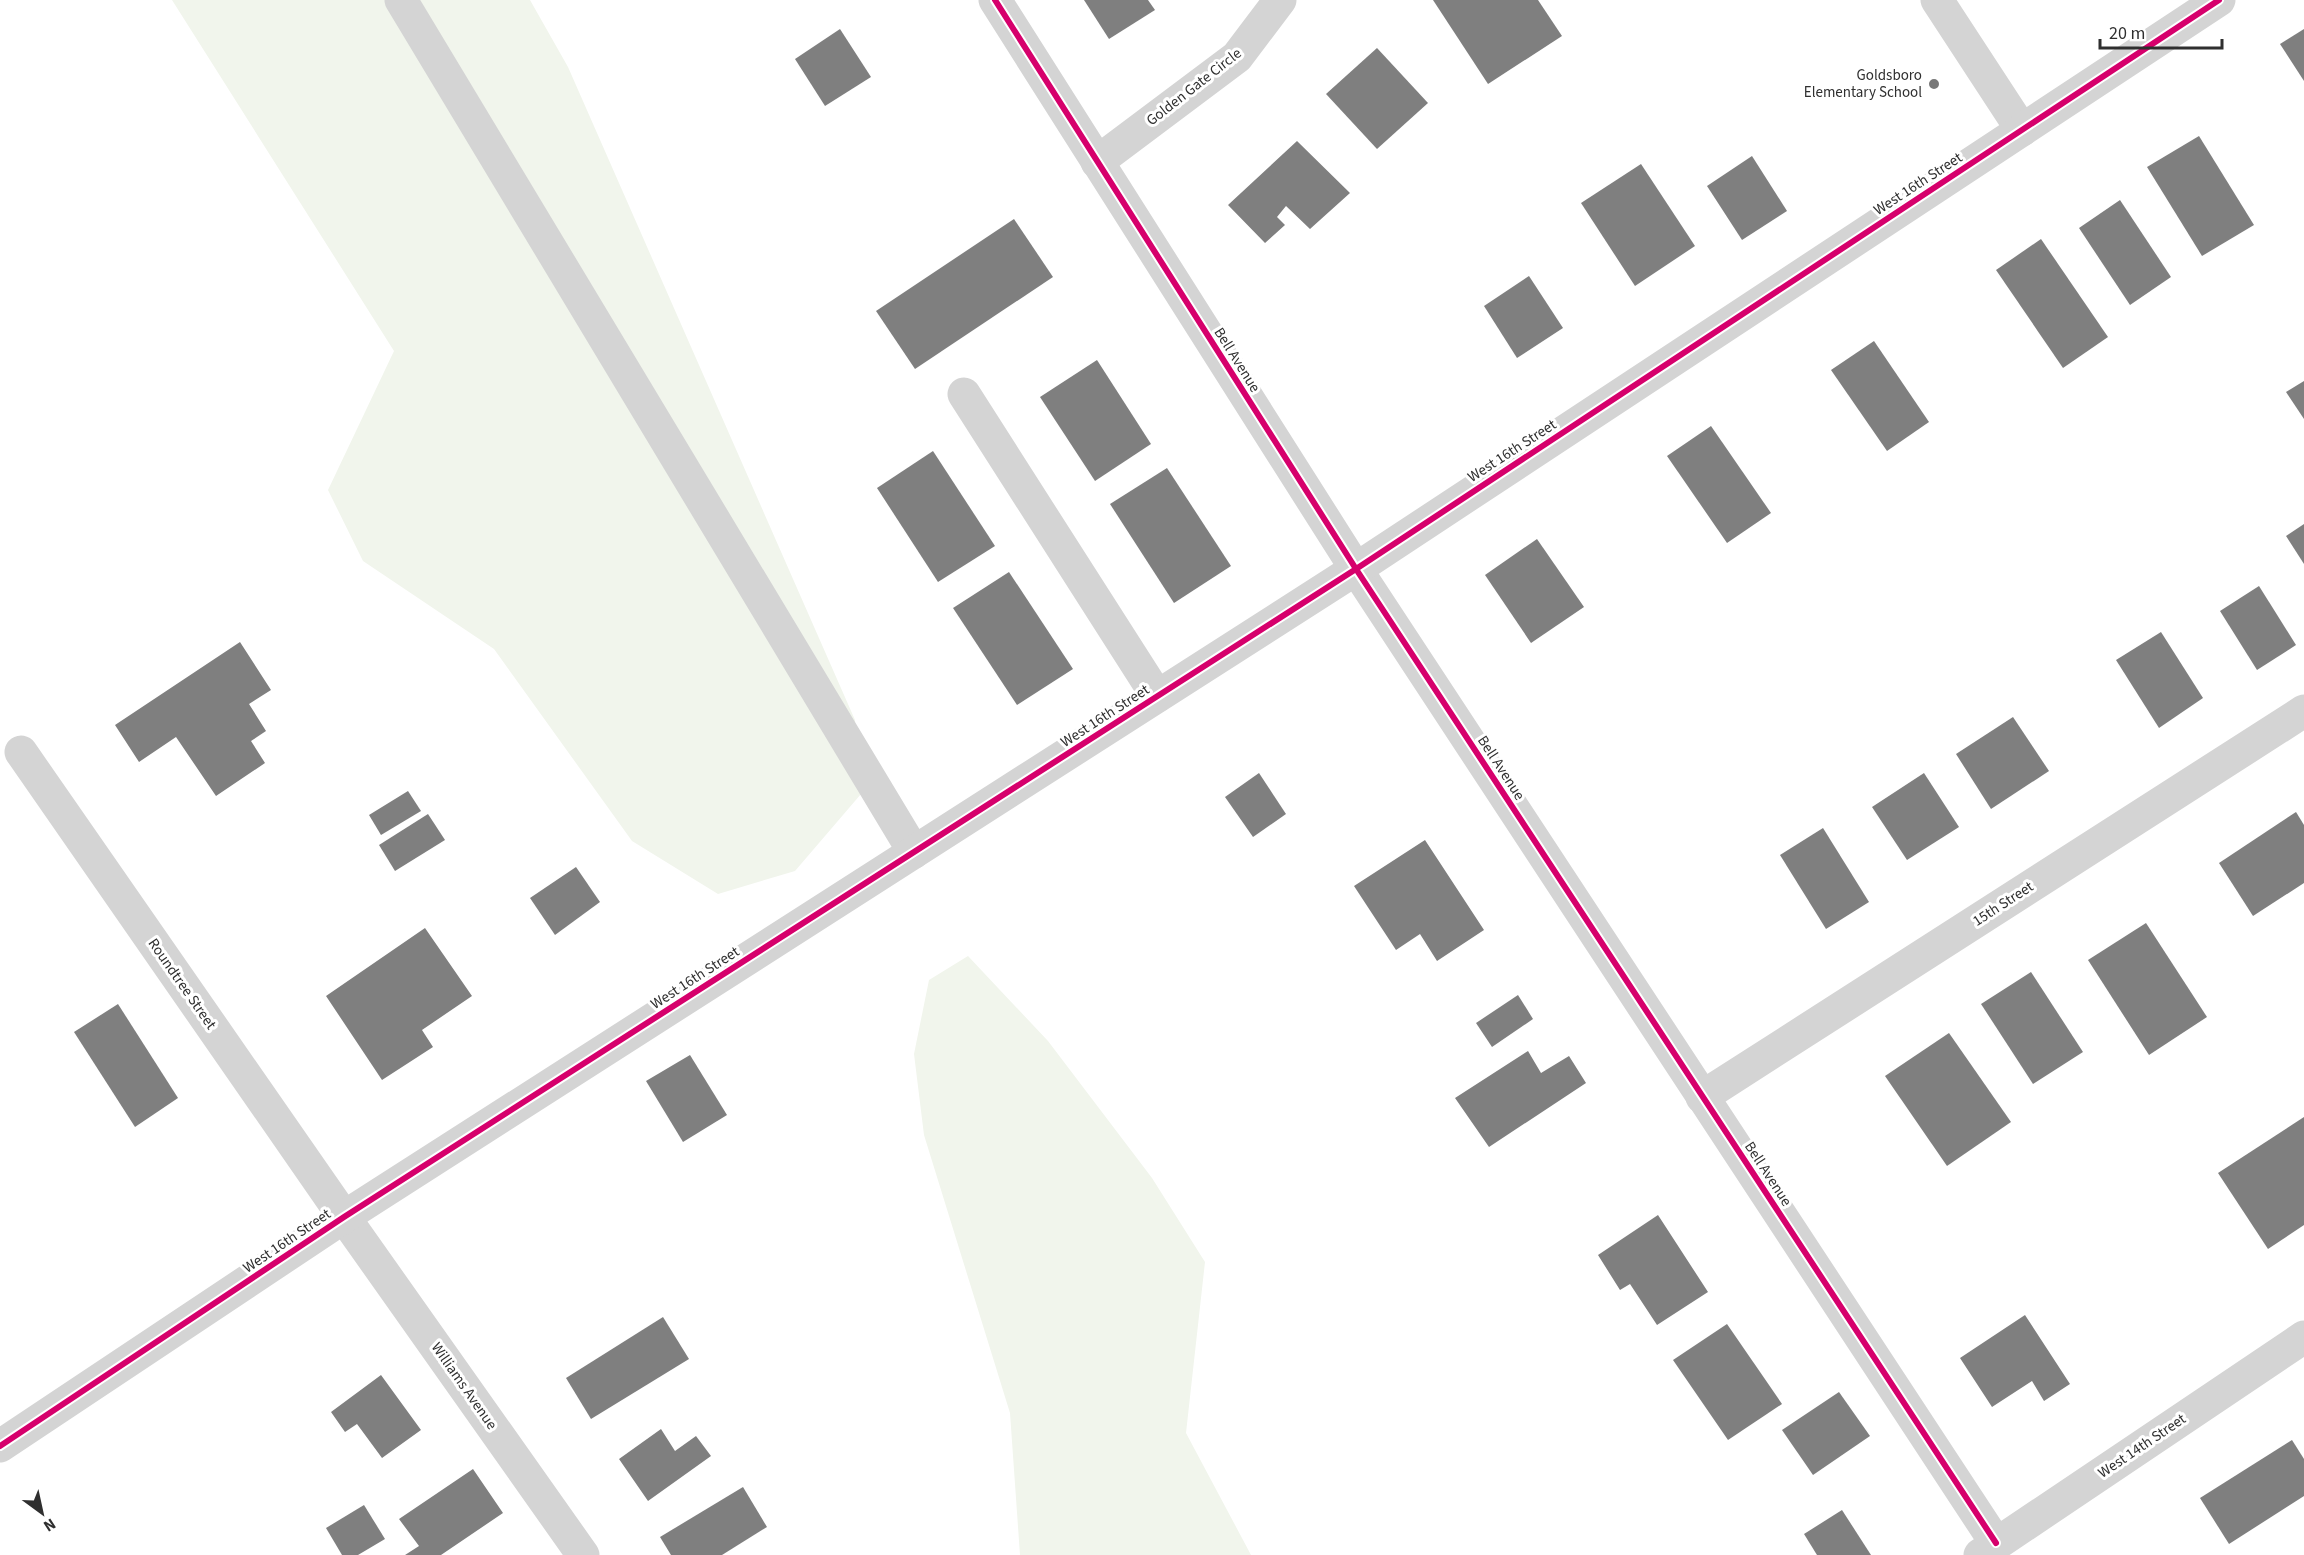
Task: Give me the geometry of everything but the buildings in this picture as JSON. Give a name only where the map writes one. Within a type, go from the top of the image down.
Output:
[{"type":"street","points":[[400,0],[914,852]]},
{"type":"street","name":"Bell Avenue","points":[[995,0],[1356,569],[1702,1097],[1988,1549]]},
{"type":"street","name":"Golden Gate Circle","points":[[1097,162],[1237,57],[1280,0]]},
{"type":"street","points":[[1937,0],[2022,130]]},
{"type":"street","name":"West 16th Street","points":[[0,1446],[344,1217],[1356,569],[2219,0]]},
{"type":"street","points":[[964,394],[1158,696]]},
{"type":"street","name":"15th Street","points":[[1702,1097],[2304,711]]},
{"type":"street","name":"Roundtree Street","points":[[21,752],[344,1217]]},
{"type":"street","name":"Williams Avenue","points":[[344,1217],[584,1555]]},
{"type":"street","name":"West 14th Street","points":[[1988,1549],[2304,1337]]},
{"type":"shaded area","points":[[172,0],[530,0],[568,67],[855,720],[861,794],[795,871],[718,894],[632,841],[494,649],[363,561],[328,490],[394,351]]},
{"type":"shaded area","points":[[968,956],[1048,1041],[1152,1178],[1205,1262],[1186,1433],[1251,1555],[1020,1555],[1010,1413],[924,1135],[914,1054],[929,980]]},
{"type":"cycle path","points":[[995,0],[1356,569],[1996,1543]]},
{"type":"cycle path","points":[[0,1446],[344,1217],[1356,569],[2219,0]]},
{"type":"place","name":"Goldsboro Elementary School","points":[[1934,84]]}]
